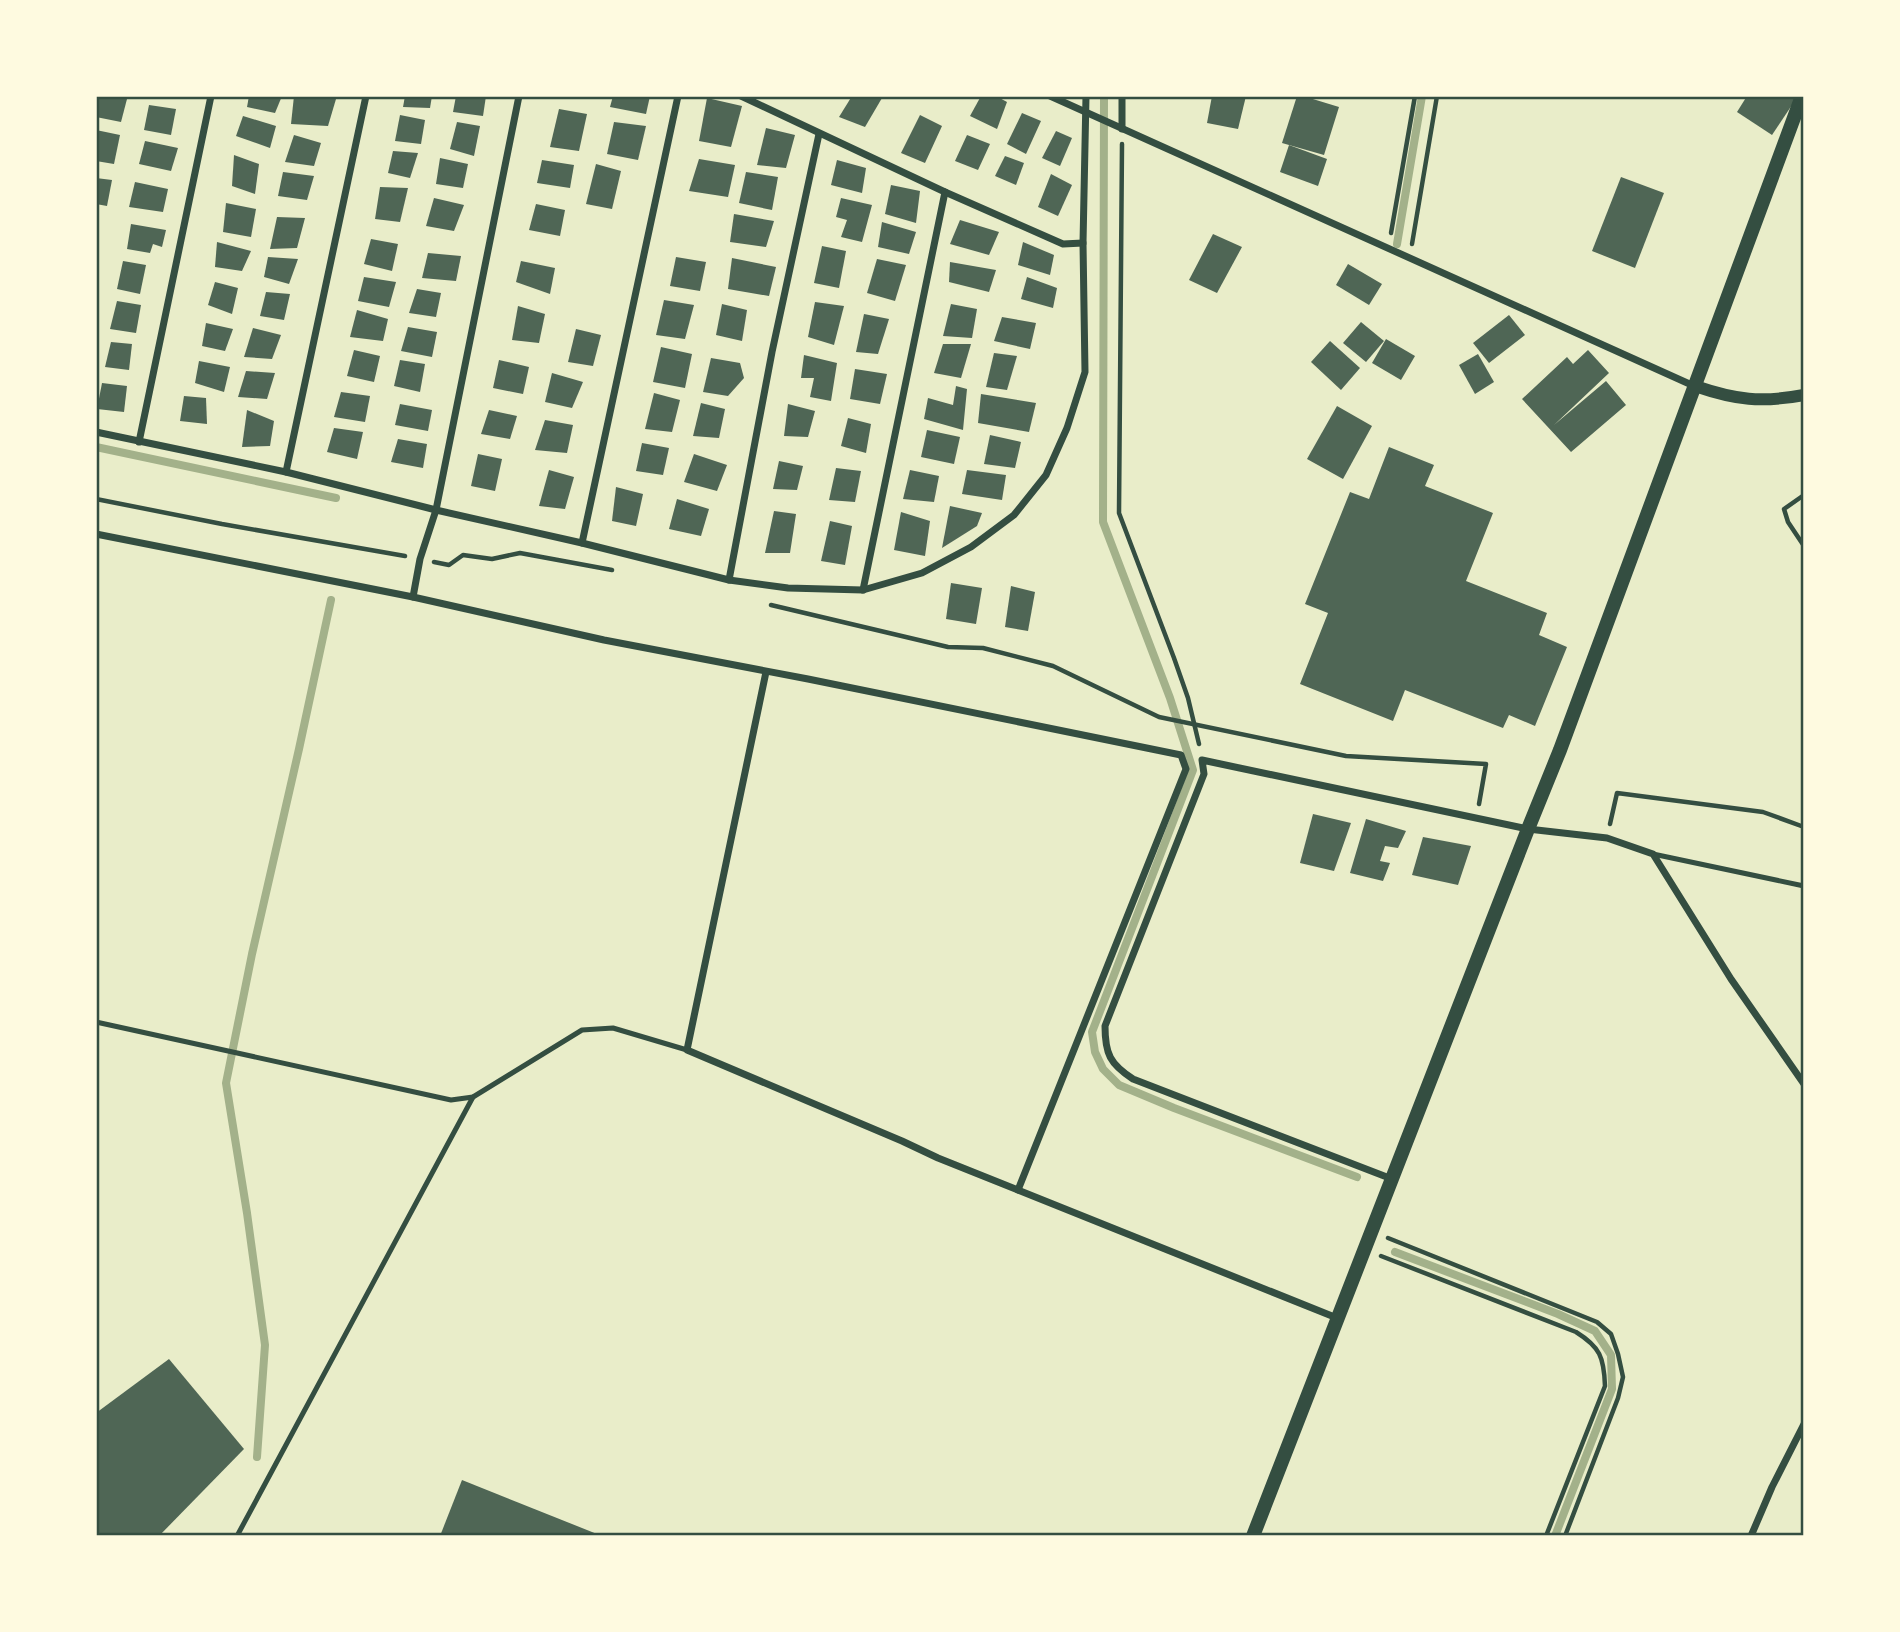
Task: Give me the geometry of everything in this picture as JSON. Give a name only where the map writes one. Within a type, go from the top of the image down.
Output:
[{"type":"main road","points":[[1252,1536],[1560,750],[1802,96]]},
{"type":"street","points":[[139,442],[211,96]]},
{"type":"street","points":[[286,472],[366,96]]},
{"type":"street","points":[[413,597],[420,559],[436,510],[519,96]]},
{"type":"street","points":[[582,543],[678,96]]},
{"type":"street","points":[[741,96],[944,192],[1063,244],[1083,243]]},
{"type":"street","points":[[1050,96],[1695,386],[1745,400],[1804,396]]},
{"type":"street","points":[[96,432],[286,472],[729,580],[788,588],[863,590],[922,573],[971,547],[1014,516],[1046,475],[1067,428],[1086,372],[1083,243],[1086,96]]},
{"type":"street","points":[[1122,96],[1122,129]]},
{"type":"street","points":[[729,580],[772,352],[819,134]]},
{"type":"street","points":[[863,590],[944,192]]},
{"type":"street","points":[[96,534],[413,597],[604,640],[1181,755],[1186,769],[1018,1190]]},
{"type":"street","points":[[766,672],[687,1050],[938,1158],[1337,1318]]},
{"type":"street","points":[[1392,1179],[1133,1079],[1116,1068],[1108,1053],[1105,1026],[1203,774],[1202,760],[1528,829],[1607,838],[1653,854],[1731,979],[1804,1084]]},
{"type":"street","points":[[1751,1536],[1804,1424]]},
{"type":"lane","points":[[1653,854],[1804,886]]},
{"type":"lane","points":[[96,1022],[451,1100],[473,1097],[582,1030],[614,1028],[687,1050]]},
{"type":"lane","points":[[237,1536],[473,1097]]},
{"type":"path","points":[[1388,248],[1415,96]]},
{"type":"path","points":[[1410,258],[1437,96]]},
{"type":"path","points":[[1122,129],[1119,513],[1188,698],[1202,760]]},
{"type":"path","points":[[1804,495],[1784,509],[1788,522],[1804,546]]},
{"type":"path","points":[[96,499],[449,565],[463,555],[492,559],[520,553],[622,572]]},
{"type":"path","points":[[762,603],[948,647],[983,648],[1053,666],[1160,717],[1182,722],[1346,756],[1486,764],[1477,818]]},
{"type":"path","points":[[1607,838],[1617,793],[1763,812],[1804,827]]},
{"type":"path","points":[[1371,1232],[1597,1322],[1611,1334],[1623,1377],[1614,1410],[1565,1536]]},
{"type":"path","points":[[1365,1250],[1576,1332],[1594,1343],[1604,1367],[1605,1386],[1546,1536]]},
{"type":"building","points":[[98,96],[127,99],[121,122],[96,117]]},
{"type":"building","points":[[249,96],[282,96],[275,113],[247,107]]},
{"type":"building","points":[[294,96],[336,99],[328,126],[291,124]]},
{"type":"building","points":[[405,96],[432,96],[430,108],[403,107]]},
{"type":"building","points":[[456,96],[486,96],[483,116],[453,112]]},
{"type":"building","points":[[613,96],[650,96],[646,114],[610,107]]},
{"type":"building","points":[[852,96],[882,98],[865,127],[839,117]]},
{"type":"building","points":[[981,96],[996,96],[1007,102],[997,129],[970,116]]},
{"type":"building","points":[[1212,96],[1246,96],[1238,129],[1207,123]]},
{"type":"building","points":[[1297,96],[1339,107],[1324,155],[1282,143]]},
{"type":"building","points":[[1747,96],[1798,96],[1772,135],[1737,112]]},
{"type":"building","points":[[707,98],[742,106],[731,147],[699,141]]},
{"type":"building","points":[[149,105],[176,109],[171,135],[144,130]]},
{"type":"building","points":[[559,109],[587,114],[579,151],[550,147]]},
{"type":"building","points":[[1022,113],[1041,121],[1026,154],[1007,144]]},
{"type":"building","points":[[400,115],[425,120],[421,144],[395,141]]},
{"type":"building","points":[[920,115],[942,126],[925,163],[901,153]]},
{"type":"building","points":[[243,116],[276,126],[270,148],[236,136]]},
{"type":"building","points":[[457,122],[480,126],[474,156],[450,149]]},
{"type":"building","points":[[614,122],[646,126],[638,160],[607,154]]},
{"type":"building","points":[[766,128],[795,135],[786,168],[757,165]]},
{"type":"building","points":[[96,130],[120,135],[114,164],[96,161]]},
{"type":"building","points":[[1056,131],[1072,138],[1060,166],[1042,158]]},
{"type":"building","points":[[294,135],[321,143],[314,166],[285,162]]},
{"type":"building","points":[[967,135],[990,144],[978,170],[955,161]]},
{"type":"building","points":[[145,141],[178,148],[171,171],[139,164]]},
{"type":"building","points":[[1289,145],[1327,159],[1318,186],[1280,172]]},
{"type":"building","points":[[393,151],[418,153],[410,178],[388,173]]},
{"type":"building","points":[[234,155],[259,164],[255,194],[232,186]]},
{"type":"building","points":[[1005,156],[1024,163],[1016,185],[995,176]]},
{"type":"building","points":[[440,158],[468,164],[463,188],[436,184]]},
{"type":"building","points":[[699,159],[735,165],[728,197],[689,191]]},
{"type":"building","points":[[542,160],[574,165],[570,188],[537,183]]},
{"type":"building","points":[[837,160],[866,168],[862,193],[831,185]]},
{"type":"building","points":[[596,164],[621,171],[612,209],[586,204]]},
{"type":"building","points":[[283,172],[314,176],[307,200],[278,196]]},
{"type":"building","points":[[746,172],[778,177],[772,210],[739,203]]},
{"type":"building","points":[[1051,174],[1072,185],[1058,216],[1038,207]]},
{"type":"building","points":[[1621,177],[1664,193],[1635,268],[1592,251]]},
{"type":"building","points":[[96,178],[112,180],[107,206],[96,204]]},
{"type":"building","points":[[135,182],[168,189],[163,212],[129,207]]},
{"type":"building","points":[[891,185],[920,191],[916,223],[885,214]]},
{"type":"building","points":[[380,187],[408,188],[400,222],[375,219]]},
{"type":"building","points":[[434,198],[464,205],[454,231],[426,226]]},
{"type":"building","points":[[841,198],[872,205],[862,242],[841,237],[847,220],[836,217]]},
{"type":"building","points":[[226,203],[256,209],[251,237],[223,232]]},
{"type":"building","points":[[536,204],[565,210],[560,236],[529,230]]},
{"type":"building","points":[[734,214],[774,221],[766,247],[730,242]]},
{"type":"building","points":[[277,217],[305,218],[297,248],[270,249]]},
{"type":"building","points":[[960,220],[999,232],[989,255],[950,244]]},
{"type":"building","points":[[882,222],[916,232],[909,254],[878,247]]},
{"type":"building","points":[[131,224],[166,230],[162,247],[153,244],[150,253],[127,249]]},
{"type":"building","points":[[1213,234],[1242,247],[1217,293],[1189,280]]},
{"type":"building","points":[[371,239],[398,244],[392,271],[364,264]]},
{"type":"building","points":[[217,242],[251,251],[242,271],[215,267]]},
{"type":"building","points":[[1023,242],[1054,255],[1050,275],[1018,265]]},
{"type":"building","points":[[822,246],[846,251],[839,288],[814,283]]},
{"type":"building","points":[[428,253],[461,256],[456,281],[422,278]]},
{"type":"building","points":[[268,257],[298,259],[289,284],[264,277]]},
{"type":"building","points":[[676,257],[706,262],[700,291],[670,286]]},
{"type":"building","points":[[732,258],[776,267],[769,296],[728,289]]},
{"type":"building","points":[[877,259],[906,265],[895,301],[867,293]]},
{"type":"building","points":[[123,261],[146,265],[140,294],[117,289]]},
{"type":"building","points":[[521,261],[555,268],[550,294],[516,282]]},
{"type":"building","points":[[950,262],[996,270],[989,292],[949,282]]},
{"type":"building","points":[[1348,264],[1382,284],[1369,305],[1336,285]]},
{"type":"building","points":[[364,277],[396,282],[389,307],[358,301]]},
{"type":"building","points":[[1027,277],[1057,288],[1053,308],[1021,299]]},
{"type":"building","points":[[215,282],[238,288],[232,314],[208,305]]},
{"type":"building","points":[[417,289],[441,293],[436,317],[409,313]]},
{"type":"building","points":[[266,292],[290,294],[284,320],[260,316]]},
{"type":"building","points":[[664,300],[694,305],[685,339],[656,335]]},
{"type":"building","points":[[117,301],[141,305],[136,333],[110,329]]},
{"type":"building","points":[[815,302],[844,306],[834,345],[808,337]]},
{"type":"building","points":[[722,304],[747,310],[742,341],[716,335]]},
{"type":"building","points":[[951,304],[977,309],[972,338],[943,336]]},
{"type":"building","points":[[518,306],[545,314],[539,343],[512,340]]},
{"type":"building","points":[[357,310],[388,319],[383,341],[350,337]]},
{"type":"building","points":[[864,314],[889,319],[878,354],[856,352]]},
{"type":"building","points":[[1509,315],[1525,335],[1489,363],[1473,343]]},
{"type":"building","points":[[1002,317],[1036,323],[1030,349],[994,341]]},
{"type":"building","points":[[1361,322],[1384,341],[1366,362],[1343,343]]},
{"type":"building","points":[[206,323],[233,329],[225,351],[202,346]]},
{"type":"building","points":[[408,327],[437,332],[432,357],[401,351]]},
{"type":"building","points":[[253,328],[281,335],[272,359],[244,357]]},
{"type":"building","points":[[576,329],[601,335],[593,366],[568,362]]},
{"type":"building","points":[[1386,339],[1415,356],[1401,380],[1372,363]]},
{"type":"building","points":[[1330,341],[1360,368],[1341,390],[1311,362]]},
{"type":"building","points":[[111,342],[132,344],[129,370],[105,367]]},
{"type":"building","points":[[943,344],[971,344],[961,378],[934,373]]},
{"type":"building","points":[[661,347],[692,354],[685,388],[653,382]]},
{"type":"building","points":[[354,350],[380,356],[374,382],[347,376]]},
{"type":"building","points":[[1588,350],[1609,373],[1554,425],[1606,381],[1626,405],[1571,452],[1522,399],[1567,357],[1573,364]]},
{"type":"building","points":[[994,353],[1017,356],[1007,390],[986,387]]},
{"type":"building","points":[[1478,354],[1494,382],[1475,394],[1459,365]]},
{"type":"building","points":[[804,355],[837,363],[831,401],[810,397],[814,378],[801,378]]},
{"type":"building","points":[[711,358],[740,363],[744,378],[728,396],[703,392]]},
{"type":"building","points":[[400,360],[425,364],[420,392],[394,386]]},
{"type":"building","points":[[499,360],[529,367],[523,394],[493,388]]},
{"type":"building","points":[[199,361],[230,367],[224,392],[195,383]]},
{"type":"building","points":[[855,369],[887,374],[880,404],[850,399]]},
{"type":"building","points":[[246,371],[275,373],[267,399],[238,397]]},
{"type":"building","points":[[552,373],[583,382],[572,408],[545,402]]},
{"type":"building","points":[[102,383],[127,386],[124,412],[97,409]]},
{"type":"building","points":[[956,386],[967,389],[963,430],[924,419],[928,398],[953,405]]},
{"type":"building","points":[[341,392],[370,396],[365,422],[334,417]]},
{"type":"building","points":[[654,393],[680,400],[672,432],[645,429]]},
{"type":"building","points":[[981,394],[1036,403],[1029,432],[978,423]]},
{"type":"building","points":[[184,396],[206,398],[207,424],[180,421]]},
{"type":"building","points":[[701,403],[725,409],[719,438],[693,436]]},
{"type":"building","points":[[400,404],[432,410],[428,431],[395,425]]},
{"type":"building","points":[[788,404],[815,411],[808,437],[784,436]]},
{"type":"building","points":[[1337,406],[1372,426],[1343,479],[1307,459]]},
{"type":"building","points":[[247,410],[274,421],[270,446],[242,447]]},
{"type":"building","points":[[489,410],[517,416],[510,439],[481,434]]},
{"type":"building","points":[[848,418],[871,424],[866,453],[841,446]]},
{"type":"building","points":[[545,420],[573,425],[567,453],[535,450]]},
{"type":"building","points":[[334,428],[363,432],[357,459],[327,452]]},
{"type":"building","points":[[927,430],[960,437],[954,464],[921,457]]},
{"type":"building","points":[[990,435],[1021,442],[1015,468],[984,464]]},
{"type":"building","points":[[398,439],[427,444],[423,468],[391,462]]},
{"type":"building","points":[[642,443],[669,448],[663,475],[636,471]]},
{"type":"building","points":[[1389,447],[1434,465],[1425,486],[1493,513],[1466,581],[1547,613],[1539,635],[1567,647],[1535,726],[1509,715],[1503,728],[1405,690],[1393,721],[1300,684],[1328,613],[1305,604],[1350,492],[1369,499]]},
{"type":"building","points":[[478,454],[502,459],[495,491],[471,486]]},
{"type":"building","points":[[694,454],[727,465],[717,491],[684,482]]},
{"type":"building","points":[[779,461],[803,466],[797,490],[773,489]]},
{"type":"building","points":[[836,468],[861,471],[855,502],[829,500]]},
{"type":"building","points":[[549,470],[574,477],[565,509],[539,506]]},
{"type":"building","points":[[910,470],[939,476],[934,502],[903,499]]},
{"type":"building","points":[[967,470],[1006,475],[1002,500],[962,494]]},
{"type":"building","points":[[616,487],[643,494],[636,526],[612,521]]},
{"type":"building","points":[[677,499],[709,509],[701,536],[669,529]]},
{"type":"building","points":[[950,506],[982,513],[977,526],[942,548]]},
{"type":"building","points":[[774,511],[796,514],[790,553],[765,553]]},
{"type":"building","points":[[901,512],[930,521],[925,556],[894,550]]},
{"type":"building","points":[[830,521],[852,526],[845,565],[821,561]]},
{"type":"building","points":[[951,583],[982,588],[976,624],[946,619]]},
{"type":"building","points":[[1011,586],[1035,592],[1028,631],[1005,627]]},
{"type":"building","points":[[1313,814],[1351,823],[1334,871],[1300,863]]},
{"type":"building","points":[[1366,819],[1406,831],[1398,848],[1385,846],[1380,861],[1390,863],[1383,881],[1350,873]]},
{"type":"building","points":[[1423,837],[1471,846],[1458,885],[1412,875]]},
{"type":"building","points":[[169,1359],[244,1449],[159,1536],[96,1536],[96,1413]]},
{"type":"building","points":[[462,1480],[602,1536],[440,1536]]},
{"type":"waterway","points":[[1104,96],[1103,522],[1170,698],[1193,770],[1092,1032],[1095,1052],[1103,1069],[1119,1085],[1357,1177]]},
{"type":"waterway","points":[[1397,244],[1422,96]]},
{"type":"waterway","points":[[96,447],[336,498]]},
{"type":"waterway","points":[[257,1457],[265,1345],[226,1083],[331,600]]},
{"type":"waterway","points":[[1395,1252],[1558,1314],[1595,1331],[1611,1355],[1612,1389],[1555,1536]]}]
